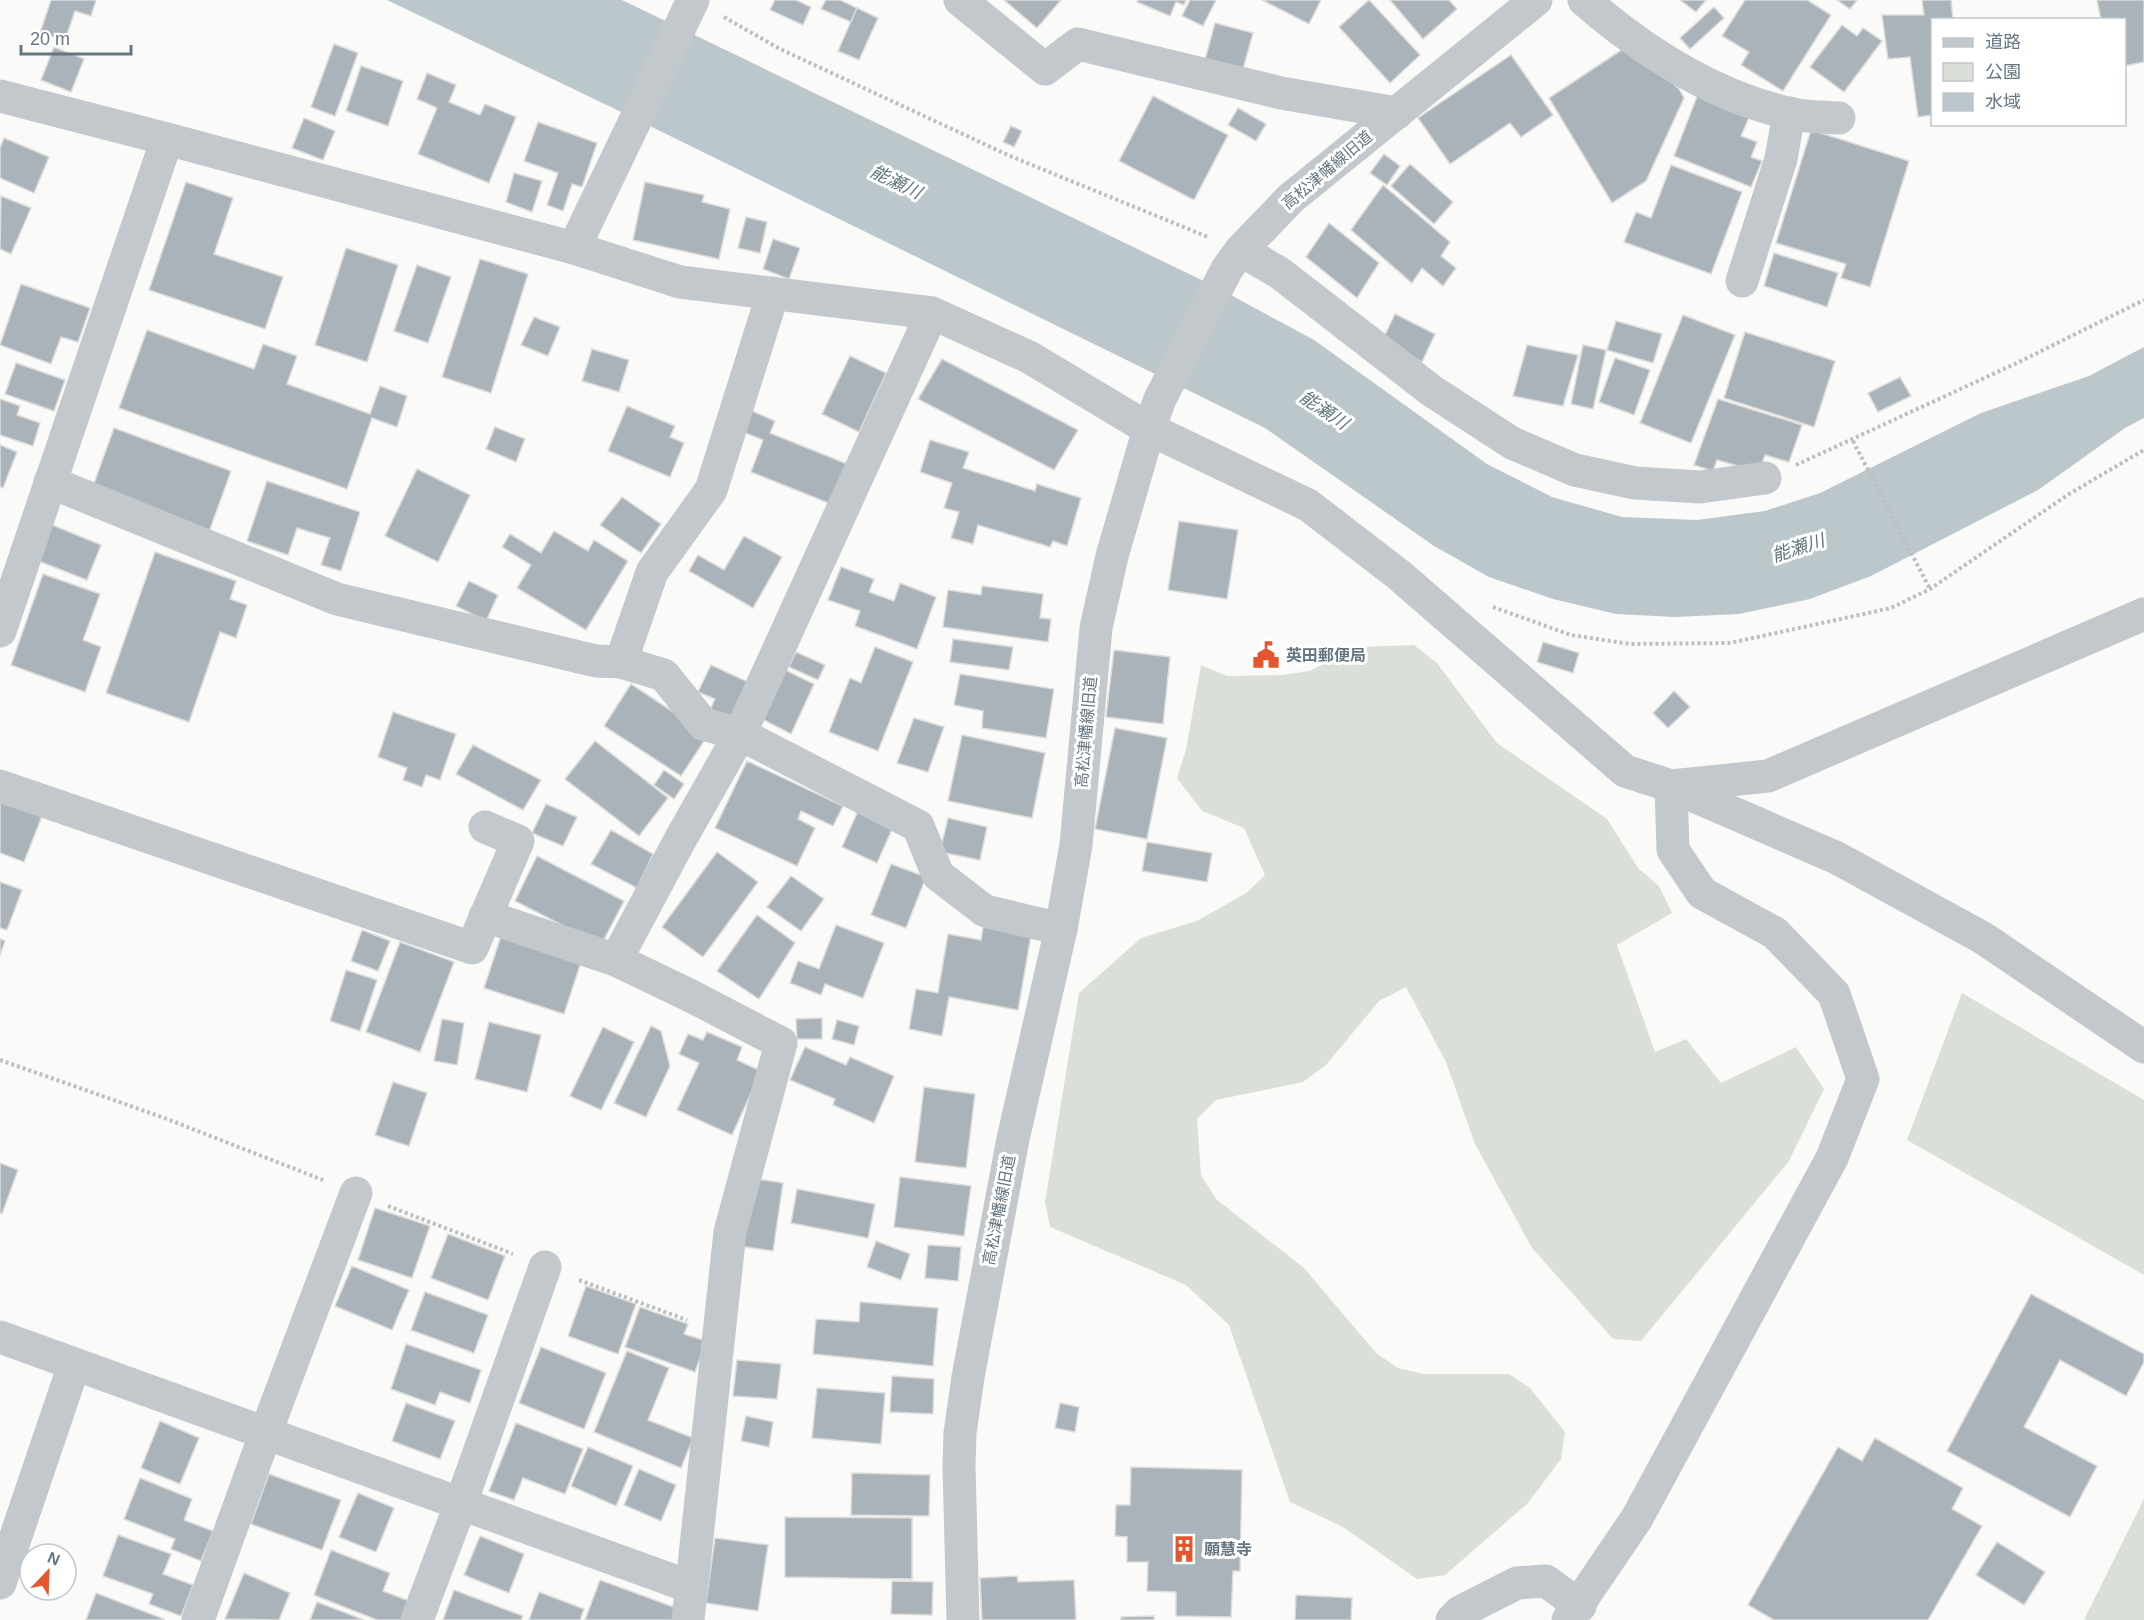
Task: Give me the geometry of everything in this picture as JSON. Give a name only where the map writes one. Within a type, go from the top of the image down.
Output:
[{"type":"street","points":[[960,0],[1045,69],[1078,44],[1281,93],[1398,113]]},
{"type":"street","name":"高松津幡線旧道","points":[[963,1620],[958,1466],[968,1377],[1012,1139],[1061,929],[1076,845],[1096,628],[1112,556],[1155,414],[1234,260],[1291,198],[1536,0]]},
{"type":"street","points":[[1584,0],[1610,22],[1664,59],[1708,84],[1764,107],[1839,118]]},
{"type":"street","points":[[574,248],[690,5]]},
{"type":"street","points":[[0,96],[574,248],[680,282],[932,313],[1155,414],[1308,505],[1399,575],[1625,771],[1671,786],[1837,858],[1983,938],[2144,1047]]},
{"type":"street","points":[[1742,281],[1781,159],[1789,112]]},
{"type":"street","points":[[0,631],[167,139]]},
{"type":"street","points":[[1234,260],[1281,274],[1432,391],[1512,443],[1575,470],[1635,483],[1700,487],[1765,478]]},
{"type":"street","points":[[621,662],[652,572],[711,490],[773,294]]},
{"type":"street","points":[[616,960],[740,734],[932,313]]},
{"type":"street","points":[[50,482],[337,599],[596,661],[621,662],[664,675],[703,724],[740,734],[918,826],[938,875],[986,911],[1061,929]]},
{"type":"street","points":[[1671,786],[1768,776],[2144,614]]},
{"type":"street","points":[[0,786],[472,948],[518,841],[485,827]]},
{"type":"street","points":[[1452,1620],[1460,1612],[1517,1583],[1546,1581],[1574,1613],[1637,1518],[1827,1168],[1863,1079],[1834,994],[1775,933],[1702,893],[1673,850],[1671,786]]},
{"type":"street","points":[[485,916],[616,960],[692,996],[781,1043],[730,1232],[688,1620]]},
{"type":"street","points":[[198,1620],[356,1193]]},
{"type":"street","points":[[417,1620],[545,1267]]},
{"type":"street","points":[[0,1337],[691,1587]]},
{"type":"street","points":[[0,1583],[74,1365]]},
{"type":"path","points":[[723,16],[780,49],[1234,260]]},
{"type":"path","points":[[1765,478],[1853,441],[2144,300]]},
{"type":"path","points":[[1853,441],[1930,589]]},
{"type":"path","points":[[1483,603],[1571,635],[1630,644],[1730,643],[1891,608],[1930,589],[2069,494],[2144,450]]},
{"type":"green space","points":[[1414,645],[1437,663],[1497,743],[1607,819],[1638,868],[1659,886],[1672,913],[1617,945],[1655,1052],[1686,1039],[1721,1083],[1796,1047],[1824,1089],[1789,1161],[1641,1341],[1613,1339],[1532,1248],[1475,1144],[1446,1062],[1406,987],[1379,1001],[1326,1065],[1303,1082],[1216,1100],[1197,1119],[1201,1175],[1216,1199],[1304,1268],[1376,1353],[1398,1368],[1424,1374],[1509,1374],[1530,1388],[1565,1432],[1561,1459],[1528,1503],[1445,1575],[1417,1579],[1343,1527],[1290,1502],[1229,1325],[1186,1285],[1050,1227],[1045,1202],[1079,993],[1141,938],[1197,921],[1246,893],[1265,875],[1244,828],[1202,811],[1177,778],[1186,750],[1201,665],[1227,676],[1283,675],[1309,671],[1360,647]]},
{"type":"green space","points":[[1962,993],[2144,1100],[2144,1275],[1907,1140]]},
{"type":"green space","points":[[2144,1499],[2144,1620],[2084,1620]]},
{"type":"water","name":"能瀬川","points":[[387,0],[622,0],[1214,286],[1314,340],[1487,464],[1552,497],[1622,517],[1697,520],[1765,511],[1820,493],[1981,413],[2089,376],[2144,347],[2144,418],[2125,428],[2038,490],[1871,576],[1810,599],[1739,614],[1675,617],[1616,614],[1553,599],[1489,577],[1434,546],[1265,428],[611,107]]},
{"type":"building","points":[[51,0],[96,0],[91,16],[75,11],[65,40],[40,33]]},
{"type":"building","points":[[775,0],[796,0],[811,7],[803,25],[770,10]]},
{"type":"building","points":[[826,0],[840,0],[857,8],[851,22],[821,9]]},
{"type":"building","points":[[1004,0],[1061,0],[1037,28]]},
{"type":"building","points":[[1138,0],[1186,0],[1184,5],[1176,2],[1170,16],[1137,2]]},
{"type":"building","points":[[1190,0],[1216,0],[1203,26],[1182,16]]},
{"type":"building","points":[[1262,0],[1321,0],[1309,24]]},
{"type":"building","points":[[1369,0],[1420,55],[1390,83],[1339,27]]},
{"type":"building","points":[[1390,0],[1449,0],[1457,9],[1423,39]]},
{"type":"building","points":[[1680,0],[1706,0],[1696,12]]},
{"type":"building","points":[[1745,0],[1807,0],[1831,15],[1783,91],[1741,65],[1749,52],[1722,36]]},
{"type":"building","points":[[1837,0],[1857,0],[1850,9]]},
{"type":"building","points":[[1922,0],[1951,0],[1953,18],[1931,18],[1931,115],[1918,117],[1910,57],[1888,59],[1882,15],[1924,15]]},
{"type":"building","points":[[2097,0],[2144,0],[2144,62],[2126,66],[2126,18],[2101,18]]},
{"type":"building","points":[[1714,7],[1724,18],[1690,49],[1680,38]]},
{"type":"building","points":[[857,8],[878,18],[859,60],[838,51]]},
{"type":"building","points":[[1215,23],[1253,33],[1243,69],[1205,60]]},
{"type":"building","points":[[1842,25],[1857,36],[1863,28],[1882,41],[1844,92],[1810,67]]},
{"type":"building","points":[[334,44],[358,53],[335,116],[311,107]]},
{"type":"building","points":[[54,47],[84,59],[71,92],[41,80]]},
{"type":"building","points":[[1623,49],[1670,81],[1679,89],[1684,98],[1646,181],[1612,203],[1549,98]]},
{"type":"building","points":[[1511,55],[1553,115],[1521,137],[1510,123],[1450,164],[1418,118]]},
{"type":"building","points":[[361,66],[403,81],[388,126],[346,111]]},
{"type":"building","points":[[427,73],[456,85],[449,102],[480,115],[485,104],[516,117],[489,183],[418,154],[437,108],[417,99]]},
{"type":"building","points":[[1698,94],[1750,115],[1741,136],[1757,142],[1751,157],[1762,161],[1751,187],[1674,156]]},
{"type":"building","points":[[1153,96],[1228,135],[1194,200],[1119,161]]},
{"type":"building","points":[[1238,108],[1266,124],[1256,141],[1228,125]]},
{"type":"building","points":[[304,118],[335,131],[323,160],[292,148]]},
{"type":"building","points":[[538,122],[597,143],[582,187],[572,184],[563,211],[547,205],[558,173],[524,161]]},
{"type":"building","points":[[1011,126],[1022,131],[1014,147],[1003,142]]},
{"type":"building","points":[[1811,130],[1909,161],[1870,287],[1841,278],[1846,264],[1776,243]]},
{"type":"building","points":[[4,138],[49,157],[34,193],[0,178],[0,148]]},
{"type":"building","points":[[1384,154],[1400,166],[1387,185],[1370,173]]},
{"type":"building","points":[[1410,164],[1453,202],[1434,224],[1391,186]]},
{"type":"building","points":[[1671,165],[1742,192],[1711,274],[1624,242],[1636,212],[1651,218]]},
{"type":"building","points":[[514,173],[542,181],[532,212],[506,202]]},
{"type":"building","points":[[186,182],[233,198],[214,254],[283,277],[265,329],[149,290]]},
{"type":"building","points":[[645,182],[704,195],[702,202],[730,209],[719,259],[633,240]]},
{"type":"building","points":[[1383,185],[1450,242],[1441,256],[1456,268],[1443,286],[1422,268],[1412,283],[1351,230]]},
{"type":"building","points":[[1,196],[31,208],[11,254],[0,249]]},
{"type":"building","points":[[746,217],[767,222],[760,253],[738,248]]},
{"type":"building","points":[[1329,223],[1379,263],[1357,298],[1306,257]]},
{"type":"building","points":[[773,239],[800,248],[789,279],[763,269]]},
{"type":"building","points":[[346,248],[398,265],[367,362],[315,345]]},
{"type":"building","points":[[1774,253],[1838,273],[1827,307],[1764,286]]},
{"type":"building","points":[[480,259],[528,274],[491,393],[442,377]]},
{"type":"building","points":[[417,265],[451,277],[428,343],[394,331]]},
{"type":"building","points":[[21,284],[90,308],[78,342],[61,337],[51,364],[0,345]]},
{"type":"building","points":[[1395,314],[1435,334],[1422,362],[1382,341]]},
{"type":"building","points":[[1683,315],[1735,335],[1691,443],[1640,423]]},
{"type":"building","points":[[534,317],[560,327],[548,356],[521,345]]},
{"type":"building","points":[[1616,321],[1662,334],[1653,363],[1607,350]]},
{"type":"building","points":[[147,330],[254,369],[263,344],[297,356],[287,384],[370,414],[380,386],[407,396],[397,427],[372,418],[347,489],[119,408]]},
{"type":"building","points":[[1745,332],[1835,361],[1814,427],[1724,398]]},
{"type":"building","points":[[1527,345],[1578,355],[1563,406],[1513,396]]},
{"type":"building","points":[[1583,345],[1606,350],[1593,409],[1571,404]]},
{"type":"building","points":[[592,349],[629,360],[619,392],[582,381]]},
{"type":"building","points":[[850,356],[886,373],[859,432],[822,414]]},
{"type":"building","points":[[1615,358],[1650,370],[1634,415],[1599,402]]},
{"type":"building","points":[[942,359],[1078,430],[1054,470],[918,399]]},
{"type":"building","points":[[16,363],[65,380],[54,411],[5,394]]},
{"type":"building","points":[[1900,377],[1911,396],[1878,412],[1868,393]]},
{"type":"building","points":[[0,399],[20,406],[17,415],[40,423],[33,446],[0,435]]},
{"type":"building","points":[[1718,399],[1802,425],[1789,462],[1765,455],[1759,472],[1717,460],[1713,471],[1694,465]]},
{"type":"building","points":[[627,406],[675,426],[670,437],[684,443],[670,477],[608,451]]},
{"type":"building","points":[[752,411],[775,421],[770,433],[847,464],[831,504],[751,472],[763,440],[743,432]]},
{"type":"building","points":[[495,427],[525,439],[516,462],[486,449]]},
{"type":"building","points":[[114,428],[231,471],[209,532],[92,489]]},
{"type":"building","points":[[930,440],[969,452],[963,468],[1035,491],[1037,484],[1081,498],[1067,546],[1053,541],[1050,547],[978,525],[973,544],[951,538],[959,512],[944,508],[952,483],[920,472]]},
{"type":"building","points":[[0,445],[17,452],[3,488],[0,486]]},
{"type":"building","points":[[417,469],[470,495],[438,562],[385,536]]},
{"type":"building","points":[[267,481],[360,512],[341,571],[321,565],[330,538],[297,528],[288,555],[247,541]]},
{"type":"building","points":[[622,497],[661,524],[641,553],[600,525]]},
{"type":"building","points":[[1179,521],[1238,530],[1227,599],[1168,590]]},
{"type":"building","points":[[50,524],[101,545],[87,580],[36,560]]},
{"type":"building","points":[[554,531],[588,551],[594,540],[628,561],[586,630],[517,588],[531,565],[502,547],[510,534],[541,553]]},
{"type":"building","points":[[744,536],[782,557],[753,608],[689,571],[698,555],[724,570]]},
{"type":"building","points":[[155,552],[236,581],[230,599],[247,605],[236,638],[220,632],[189,722],[106,693]]},
{"type":"building","points":[[841,567],[874,579],[869,592],[894,601],[900,583],[936,597],[917,649],[855,626],[860,611],[828,600]]},
{"type":"building","points":[[43,574],[100,594],[83,640],[101,647],[85,692],[11,665]]},
{"type":"building","points":[[469,581],[498,595],[486,621],[456,606]]},
{"type":"building","points":[[982,586],[1043,594],[1040,618],[1051,619],[1048,642],[943,627],[948,590],[981,595]]},
{"type":"building","points":[[953,639],[1013,647],[1009,670],[950,662]]},
{"type":"building","points":[[1543,642],[1579,653],[1573,673],[1537,662]]},
{"type":"building","points":[[875,647],[913,662],[878,751],[829,732],[850,678],[861,683]]},
{"type":"building","points":[[1114,650],[1170,657],[1163,724],[1106,717]]},
{"type":"building","points":[[796,652],[825,665],[818,680],[789,667]]},
{"type":"building","points":[[711,665],[748,682],[731,720],[710,710],[715,699],[698,692]]},
{"type":"building","points":[[785,670],[814,684],[791,734],[762,719]]},
{"type":"building","points":[[960,674],[1054,689],[1046,738],[982,728],[983,711],[954,705]]},
{"type":"building","points":[[631,684],[708,735],[681,776],[604,726]]},
{"type":"building","points":[[1674,691],[1690,707],[1668,728],[1653,713]]},
{"type":"building","points":[[393,712],[456,734],[440,780],[426,775],[422,787],[403,780],[407,768],[378,757]]},
{"type":"building","points":[[914,718],[944,727],[928,772],[897,763]]},
{"type":"building","points":[[1115,728],[1167,738],[1147,839],[1095,829]]},
{"type":"building","points":[[962,735],[1045,753],[1032,818],[948,801]]},
{"type":"building","points":[[595,741],[668,798],[639,836],[565,779]]},
{"type":"building","points":[[473,745],[541,780],[523,810],[456,774]]},
{"type":"building","points":[[747,761],[843,806],[833,826],[801,811],[798,819],[815,828],[797,866],[715,828]]},
{"type":"building","points":[[664,770],[684,784],[674,799],[654,785]]},
{"type":"building","points":[[0,799],[42,816],[24,862],[0,853]]},
{"type":"building","points":[[546,804],[577,817],[563,846],[532,833]]},
{"type":"building","points":[[858,811],[893,827],[877,863],[842,847]]},
{"type":"building","points":[[948,818],[987,827],[980,860],[940,852]]},
{"type":"building","points":[[611,830],[653,854],[637,888],[591,864]]},
{"type":"building","points":[[1147,842],[1212,853],[1207,882],[1142,871]]},
{"type":"building","points":[[717,852],[758,882],[703,957],[662,927]]},
{"type":"building","points":[[537,856],[624,901],[601,945],[515,901]]},
{"type":"building","points":[[891,864],[926,877],[906,928],[871,915]]},
{"type":"building","points":[[791,876],[824,899],[801,931],[767,907]]},
{"type":"building","points":[[0,882],[22,890],[7,930],[0,928]]},
{"type":"building","points":[[757,915],[795,943],[759,999],[717,971]]},
{"type":"building","points":[[836,925],[884,943],[863,998],[825,984],[821,995],[790,983],[798,961],[819,969]]},
{"type":"building","points":[[983,927],[1031,935],[1018,1010],[949,997],[942,1036],[909,1029],[916,989],[938,993],[948,934],[981,940]]},
{"type":"building","points":[[362,930],[390,941],[378,971],[351,961]]},
{"type":"building","points":[[503,930],[583,956],[564,1014],[484,988]]},
{"type":"building","points":[[0,939],[5,941],[0,955]]},
{"type":"building","points":[[400,942],[454,962],[420,1052],[366,1032]]},
{"type":"building","points":[[346,970],[377,980],[360,1031],[330,1021]]},
{"type":"building","points":[[822,1018],[822,1039],[797,1039],[796,1019]]},
{"type":"building","points":[[442,1019],[464,1023],[457,1065],[434,1061]]},
{"type":"building","points":[[837,1020],[859,1026],[854,1045],[832,1039]]},
{"type":"building","points":[[489,1022],[541,1035],[527,1092],[475,1079]]},
{"type":"building","points":[[651,1026],[661,1031],[670,1066],[646,1117],[614,1103]]},
{"type":"building","points":[[603,1027],[634,1042],[601,1110],[570,1096]]},
{"type":"building","points":[[707,1032],[742,1047],[737,1060],[761,1071],[732,1135],[677,1110],[699,1063],[679,1054],[688,1034],[703,1040]]},
{"type":"building","points":[[805,1047],[846,1065],[850,1057],[894,1076],[874,1123],[833,1105],[835,1099],[790,1080]]},
{"type":"building","points":[[393,1082],[427,1093],[409,1146],[375,1135]]},
{"type":"building","points":[[924,1087],[975,1094],[966,1168],[915,1162]]},
{"type":"building","points":[[0,1163],[18,1170],[2,1214],[0,1213]]},
{"type":"building","points":[[900,1177],[971,1186],[964,1236],[894,1227]]},
{"type":"building","points":[[750,1178],[783,1183],[773,1251],[740,1246]]},
{"type":"building","points":[[797,1189],[875,1204],[868,1238],[791,1223]]},
{"type":"building","points":[[375,1208],[430,1226],[412,1278],[358,1260]]},
{"type":"building","points":[[448,1234],[505,1256],[488,1300],[431,1278]]},
{"type":"building","points":[[876,1241],[910,1254],[901,1280],[867,1267]]},
{"type":"building","points":[[928,1245],[961,1247],[958,1281],[925,1278]]},
{"type":"building","points":[[352,1266],[409,1290],[392,1330],[335,1306]]},
{"type":"building","points":[[586,1286],[636,1304],[618,1354],[568,1336]]},
{"type":"building","points":[[425,1292],[488,1315],[474,1353],[411,1330]]},
{"type":"building","points":[[2031,1294],[2144,1354],[2144,1362],[2126,1396],[2060,1360],[2024,1427],[2097,1466],[2070,1517],[1947,1451]]},
{"type":"building","points":[[860,1302],[938,1308],[933,1366],[813,1354],[816,1319],[859,1322]]},
{"type":"building","points":[[640,1307],[688,1324],[684,1334],[706,1341],[695,1372],[625,1347]]},
{"type":"building","points":[[406,1344],[481,1370],[470,1403],[440,1392],[435,1405],[391,1389]]},
{"type":"building","points":[[541,1347],[606,1373],[584,1429],[519,1403]]},
{"type":"building","points":[[627,1351],[669,1368],[648,1420],[693,1438],[681,1468],[594,1432]]},
{"type":"building","points":[[737,1360],[781,1364],[777,1399],[733,1396]]},
{"type":"building","points":[[892,1376],[934,1379],[933,1414],[890,1412]]},
{"type":"building","points":[[817,1388],[885,1393],[881,1444],[812,1438]]},
{"type":"building","points":[[406,1403],[455,1421],[440,1459],[392,1441]]},
{"type":"building","points":[[1060,1403],[1079,1407],[1075,1432],[1055,1428]]},
{"type":"building","points":[[746,1416],[773,1422],[769,1447],[741,1441]]},
{"type":"building","points":[[160,1421],[199,1438],[180,1484],[141,1468]]},
{"type":"building","points":[[516,1423],[583,1449],[565,1494],[523,1478],[514,1500],[489,1491]]},
{"type":"building","points":[[1875,1438],[1963,1488],[1952,1509],[1982,1526],[1928,1620],[1774,1620],[1748,1605],[1838,1447],[1862,1461]]},
{"type":"building","points":[[588,1447],[633,1466],[616,1506],[571,1486]]},
{"type":"building","name":"願慧寺","points":[[1131,1467],[1242,1470],[1240,1571],[1233,1571],[1231,1617],[1176,1616],[1176,1592],[1147,1591],[1148,1562],[1127,1562],[1127,1537],[1115,1536],[1116,1505],[1130,1505]]},
{"type":"building","points":[[639,1469],[676,1485],[661,1521],[624,1505]]},
{"type":"building","points":[[852,1473],[930,1475],[929,1516],[851,1515]]},
{"type":"building","points":[[269,1474],[341,1500],[322,1550],[251,1524]]},
{"type":"building","points":[[140,1478],[192,1499],[184,1520],[213,1531],[201,1561],[171,1549],[175,1539],[124,1519]]},
{"type":"building","points":[[358,1493],[394,1508],[376,1552],[339,1537]]},
{"type":"building","points":[[785,1517],[912,1518],[912,1579],[785,1577]]},
{"type":"building","points":[[118,1535],[171,1554],[163,1574],[193,1585],[181,1616],[149,1604],[153,1594],[103,1576]]},
{"type":"building","points":[[480,1536],[524,1554],[509,1593],[464,1575]]},
{"type":"building","points":[[715,1538],[768,1545],[758,1611],[706,1603]]},
{"type":"building","points":[[1997,1542],[2045,1572],[2024,1605],[1976,1575]]},
{"type":"building","points":[[331,1550],[390,1573],[383,1591],[409,1601],[401,1620],[377,1620],[314,1595]]},
{"type":"building","points":[[244,1573],[290,1593],[279,1620],[225,1619]]},
{"type":"building","points":[[1017,1576],[1018,1582],[1074,1580],[1076,1620],[982,1620],[980,1578]]},
{"type":"building","points":[[600,1580],[679,1609],[675,1620],[585,1620]]},
{"type":"building","points":[[892,1581],[933,1582],[932,1615],[891,1614]]},
{"type":"building","points":[[454,1590],[523,1616],[521,1620],[443,1620]]},
{"type":"building","points":[[539,1592],[584,1609],[580,1620],[529,1620]]},
{"type":"building","points":[[96,1593],[164,1619],[164,1620],[86,1620]]},
{"type":"building","points":[[1296,1595],[1352,1598],[1351,1620],[1295,1620]]},
{"type":"building","points":[[317,1602],[364,1620],[310,1620]]},
{"type":"building","points":[[1154,1616],[1154,1620],[1121,1620],[1121,1617]]},
{"type":"place","name":"英田郵便局","points":[[1266,655]]},
{"type":"place","name":"願慧寺","points":[[1184,1549]]}]
